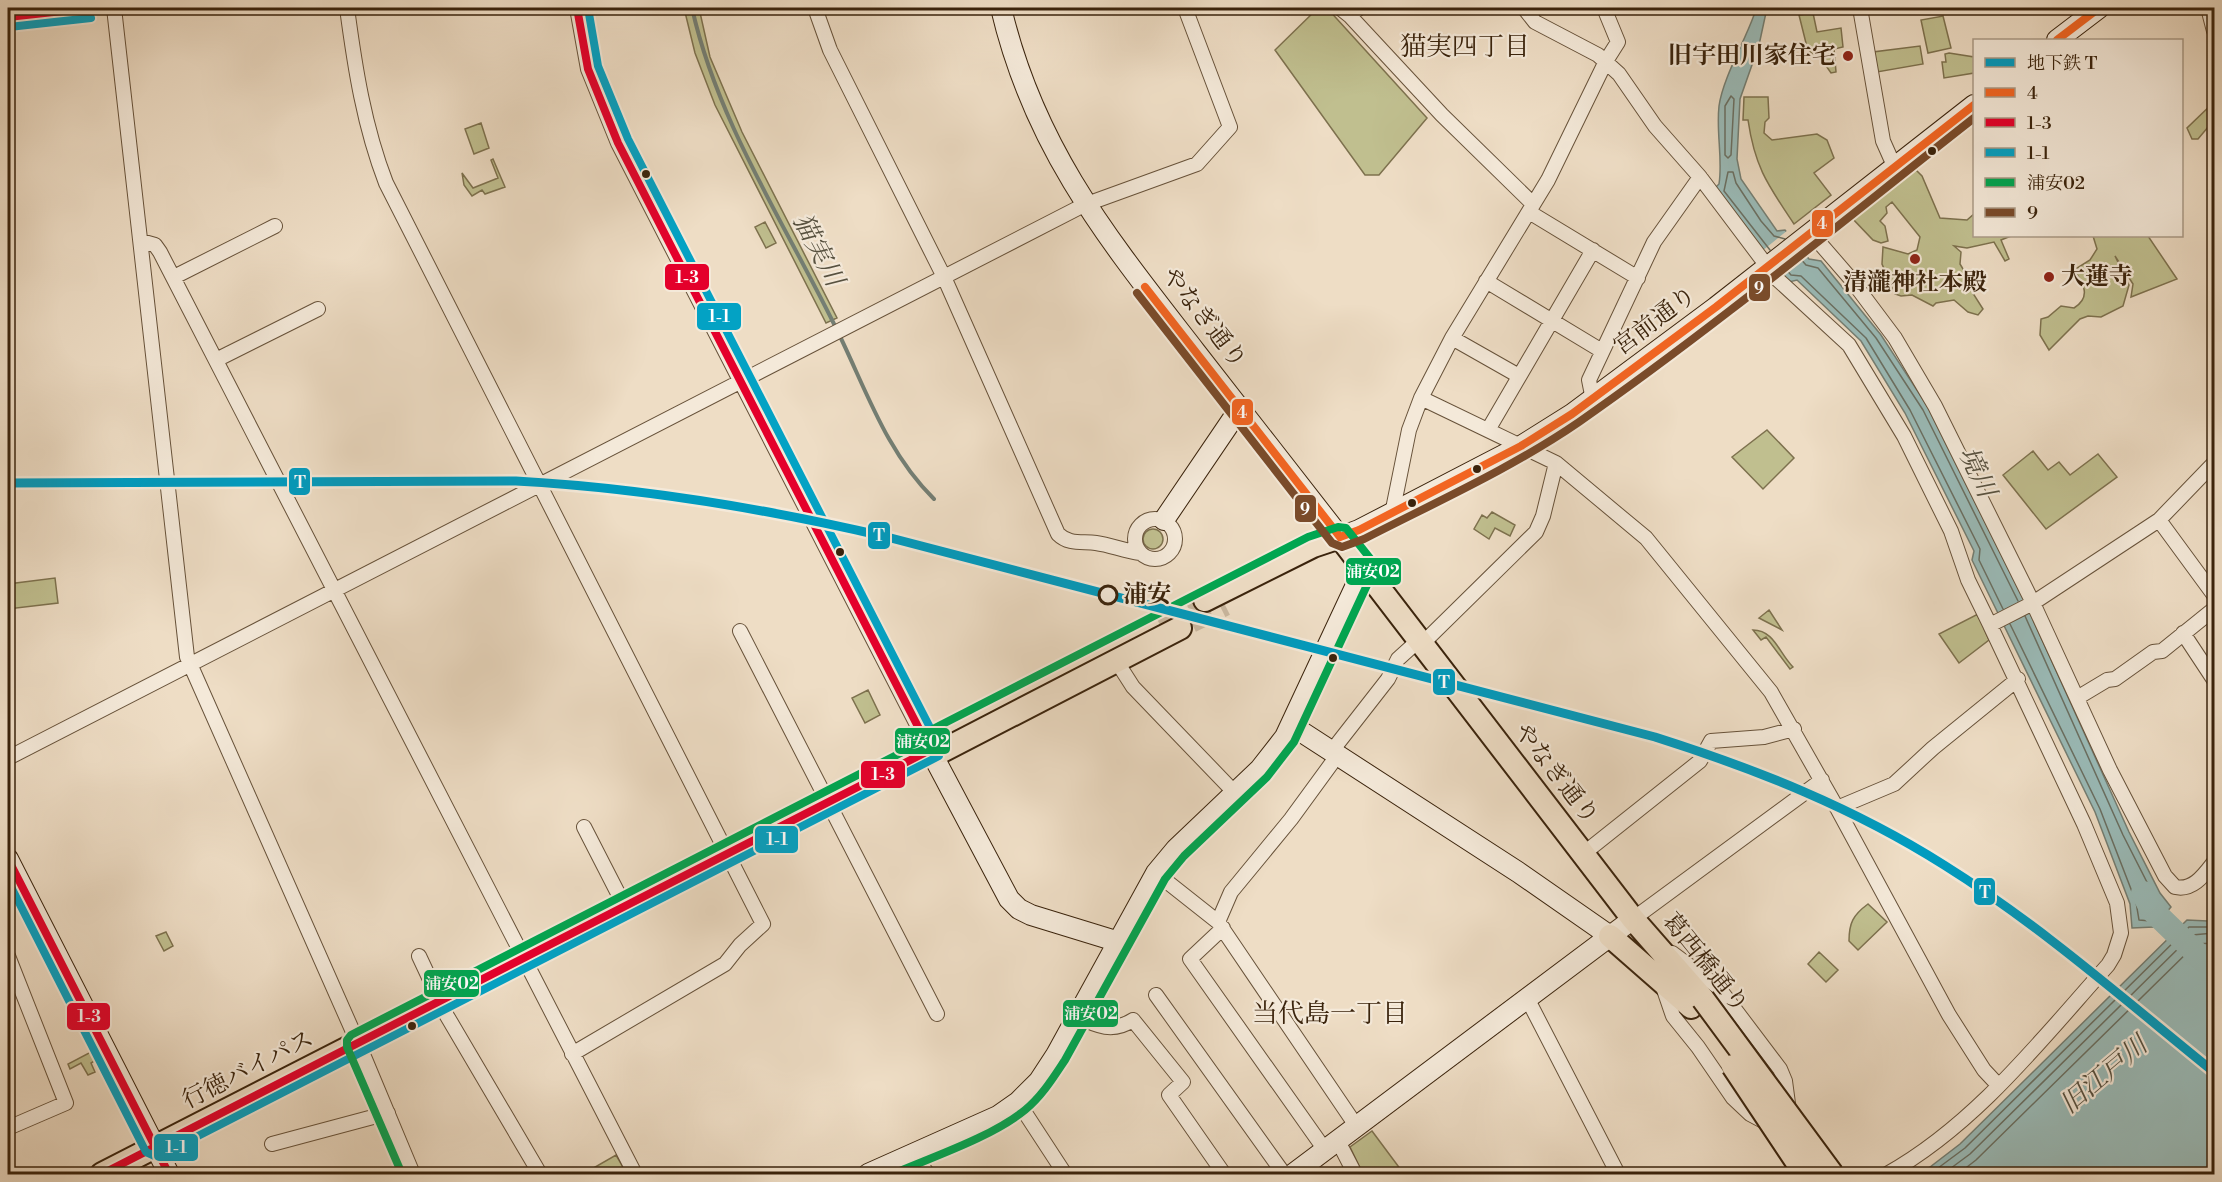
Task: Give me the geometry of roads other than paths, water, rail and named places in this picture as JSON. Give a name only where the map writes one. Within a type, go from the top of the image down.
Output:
[{"type":"main road","name":"やなぎ通り","points":[[1340,537],[1634,919]]},
{"type":"main road","points":[[1215,603],[1314,546],[1340,537]]},
{"type":"main road","name":"行徳バイパス","points":[[102,1174],[524,960],[930,750],[942,751],[1117,662],[1169,626],[936,739],[930,750]]},
{"type":"main road","name":"葛西橋通り","points":[[1634,919],[1832,1174]]},
{"type":"main road","points":[[1610,936],[1661,980],[1697,1003]]},
{"type":"main road","name":"葛西橋通り","points":[[1697,1003],[1805,1174]]},
{"type":"street","points":[[8,17],[90,8]]},
{"type":"street","points":[[114,8],[190,664],[413,1174]]},
{"type":"street","points":[[347,8],[364,115],[386,183],[537,485],[763,924],[740,945],[725,964],[573,1054]]},
{"type":"street","points":[[577,8],[588,69],[606,116],[739,381],[930,750],[1014,904],[1031,915],[1119,942]]},
{"type":"street","points":[[815,8],[830,50],[944,277],[1058,534],[1062,538],[1084,544],[1093,542],[1162,559],[1170,554],[1174,537],[1164,520]]},
{"type":"street","name":"やなぎ通り","points":[[1001,8],[1015,58],[1041,126],[1084,205],[1340,537]]},
{"type":"street","points":[[8,758],[1084,205],[1197,164],[1228,132],[1229,120],[1185,8]]},
{"type":"street","points":[[1524,8],[1531,18],[1544,27],[1588,49],[1606,61],[1626,84],[1655,126],[1700,177],[1769,266],[1849,345],[1875,385],[1951,531],[1965,571],[1995,623],[2117,903],[2121,933],[2108,966],[1998,1086],[1955,1126],[1906,1164],[1887,1174]]},
{"type":"street","points":[[1392,514],[1409,430],[1421,398],[1452,338],[1531,208],[1606,61],[1618,42],[1604,8]]},
{"type":"street","points":[[1860,8],[1882,141],[1895,168]]},
{"type":"street","points":[[2058,39],[2099,8]]},
{"type":"street","points":[[2208,8],[2214,31]]},
{"type":"street","points":[[1350,10],[1442,115],[1531,208],[1638,278]]},
{"type":"street","name":"宮前通り","points":[[1340,537],[1392,514],[1521,446],[1593,400],[1973,106]]},
{"type":"street","points":[[1593,400],[1589,380],[1654,242],[1700,177]]},
{"type":"street","points":[[174,277],[275,226]]},
{"type":"street","points":[[1805,238],[1867,300],[1909,361],[1949,432],[2110,770],[2171,884],[2180,888],[2192,885],[2214,862]]},
{"type":"street","points":[[141,241],[155,245],[174,277],[635,1174]]},
{"type":"street","points":[[1488,430],[1593,250]]},
{"type":"street","points":[[1486,282],[1602,351]]},
{"type":"street","points":[[216,360],[318,309]]},
{"type":"street","points":[[1452,338],[1520,376]]},
{"type":"street","points":[[1421,398],[1556,463],[1646,538],[1771,692],[1794,729],[1949,1015],[1984,1070],[1998,1086]]},
{"type":"street","points":[[1164,520],[1240,408]]},
{"type":"street","points":[[1355,1174],[1190,960],[1220,925],[1231,892],[1291,819],[1388,679],[1398,659],[1421,642],[1524,547],[1536,532],[1543,516],[1556,463]]},
{"type":"street","points":[[1995,623],[2030,604],[2159,520],[2214,463]]},
{"type":"street","points":[[1140,553],[1134,538],[1137,530],[1150,518],[1164,520]]},
{"type":"street","points":[[2159,520],[2214,595]]},
{"type":"street","points":[[868,1174],[998,1116],[1018,1102],[1039,1081],[1156,873],[1176,849],[1276,751],[1291,725],[1364,568]]},
{"type":"street","points":[[2077,698],[2107,680],[2115,679],[2153,652],[2162,651],[2214,609]]},
{"type":"street","points":[[740,631],[937,1014]]},
{"type":"street","points":[[2183,633],[2214,680]]},
{"type":"street","points":[[1117,662],[1133,687],[1235,793]]},
{"type":"street","points":[[1837,808],[1894,784],[1933,748],[2018,679]]},
{"type":"street","points":[[1291,725],[1518,872],[1610,936]]},
{"type":"street","points":[[1583,854],[1700,761],[1711,741],[1764,737],[1794,729]]},
{"type":"street","points":[[1293,1174],[1822,780]]},
{"type":"street","points":[[584,827],[625,907]]},
{"type":"street","points":[[8,859],[169,1174]]},
{"type":"street","points":[[1156,873],[1220,925],[1357,1127]]},
{"type":"street","points":[[1651,942],[1672,1016],[1698,1047],[1732,1098],[1750,1114],[1778,1130],[1810,1174]]},
{"type":"street","points":[[1651,942],[1718,987],[1780,1069],[1785,1081],[1791,1122],[1825,1174]]},
{"type":"street","points":[[419,956],[440,1002],[540,1174]]},
{"type":"street","points":[[8,957],[66,1103],[8,1128]]},
{"type":"street","points":[[1156,995],[1284,1174]]},
{"type":"street","points":[[1527,998],[1618,1174]]},
{"type":"street","points":[[1077,1017],[1100,1028],[1123,1027],[1133,1020],[1183,1082],[1169,1095],[1224,1174]]},
{"type":"street","points":[[1018,1102],[1065,1174]]},
{"type":"street","points":[[272,1144],[388,1113]]},
{"type":"street","points":[[913,1154],[928,1174]]},
{"type":"water","points":[[1754,8],[1767,8],[1759,45],[1740,99],[1737,159],[1741,179],[1777,231],[1785,230],[1809,259],[1821,261],[1881,335],[1928,407],[2020,591],[2129,832],[2160,893],[2171,907],[2154,927],[2132,928],[2130,904],[2095,812],[1972,560],[1974,551],[1905,413],[1861,341],[1797,280],[1789,282],[1715,188],[1719,184],[1720,175],[1718,116],[1721,95],[1754,15]]},
{"type":"water","name":"旧江戸川","points":[[2214,914],[2214,1174],[1921,1174],[1960,1144],[2187,920],[2208,921]]},
{"type":"waterway","name":"猫実川","points":[[692,8],[717,90],[753,168],[833,322],[888,438],[901,459],[934,499]]},
{"type":"waterway","name":"境川","points":[[2143,893],[2152,910],[2214,970]]},
{"type":"tunnel","points":[[1159,623],[1205,600]]},
{"type":"tunnel","points":[[1191,622],[1225,605]]},
{"type":"metro line","name":"T","points":[[8,483],[516,481],[657,494],[749,508],[887,537],[1655,737],[1730,762],[1804,792],[1910,844],[1980,888],[2048,938],[2214,1072]]},
{"type":"place","name":"旧宇田川家住宅","points":[[1848,56]]},
{"type":"place","name":"清瀧神社本殿","points":[[1915,259]]},
{"type":"place","name":"大蓮寺","points":[[2049,277]]},
{"type":"place","name":"浦安","points":[[1108,595]]},
{"type":"district","name":"猫実四丁目","points":[[1465,47]]},
{"type":"district","name":"当代島一丁目","points":[[1330,1014]]}]
